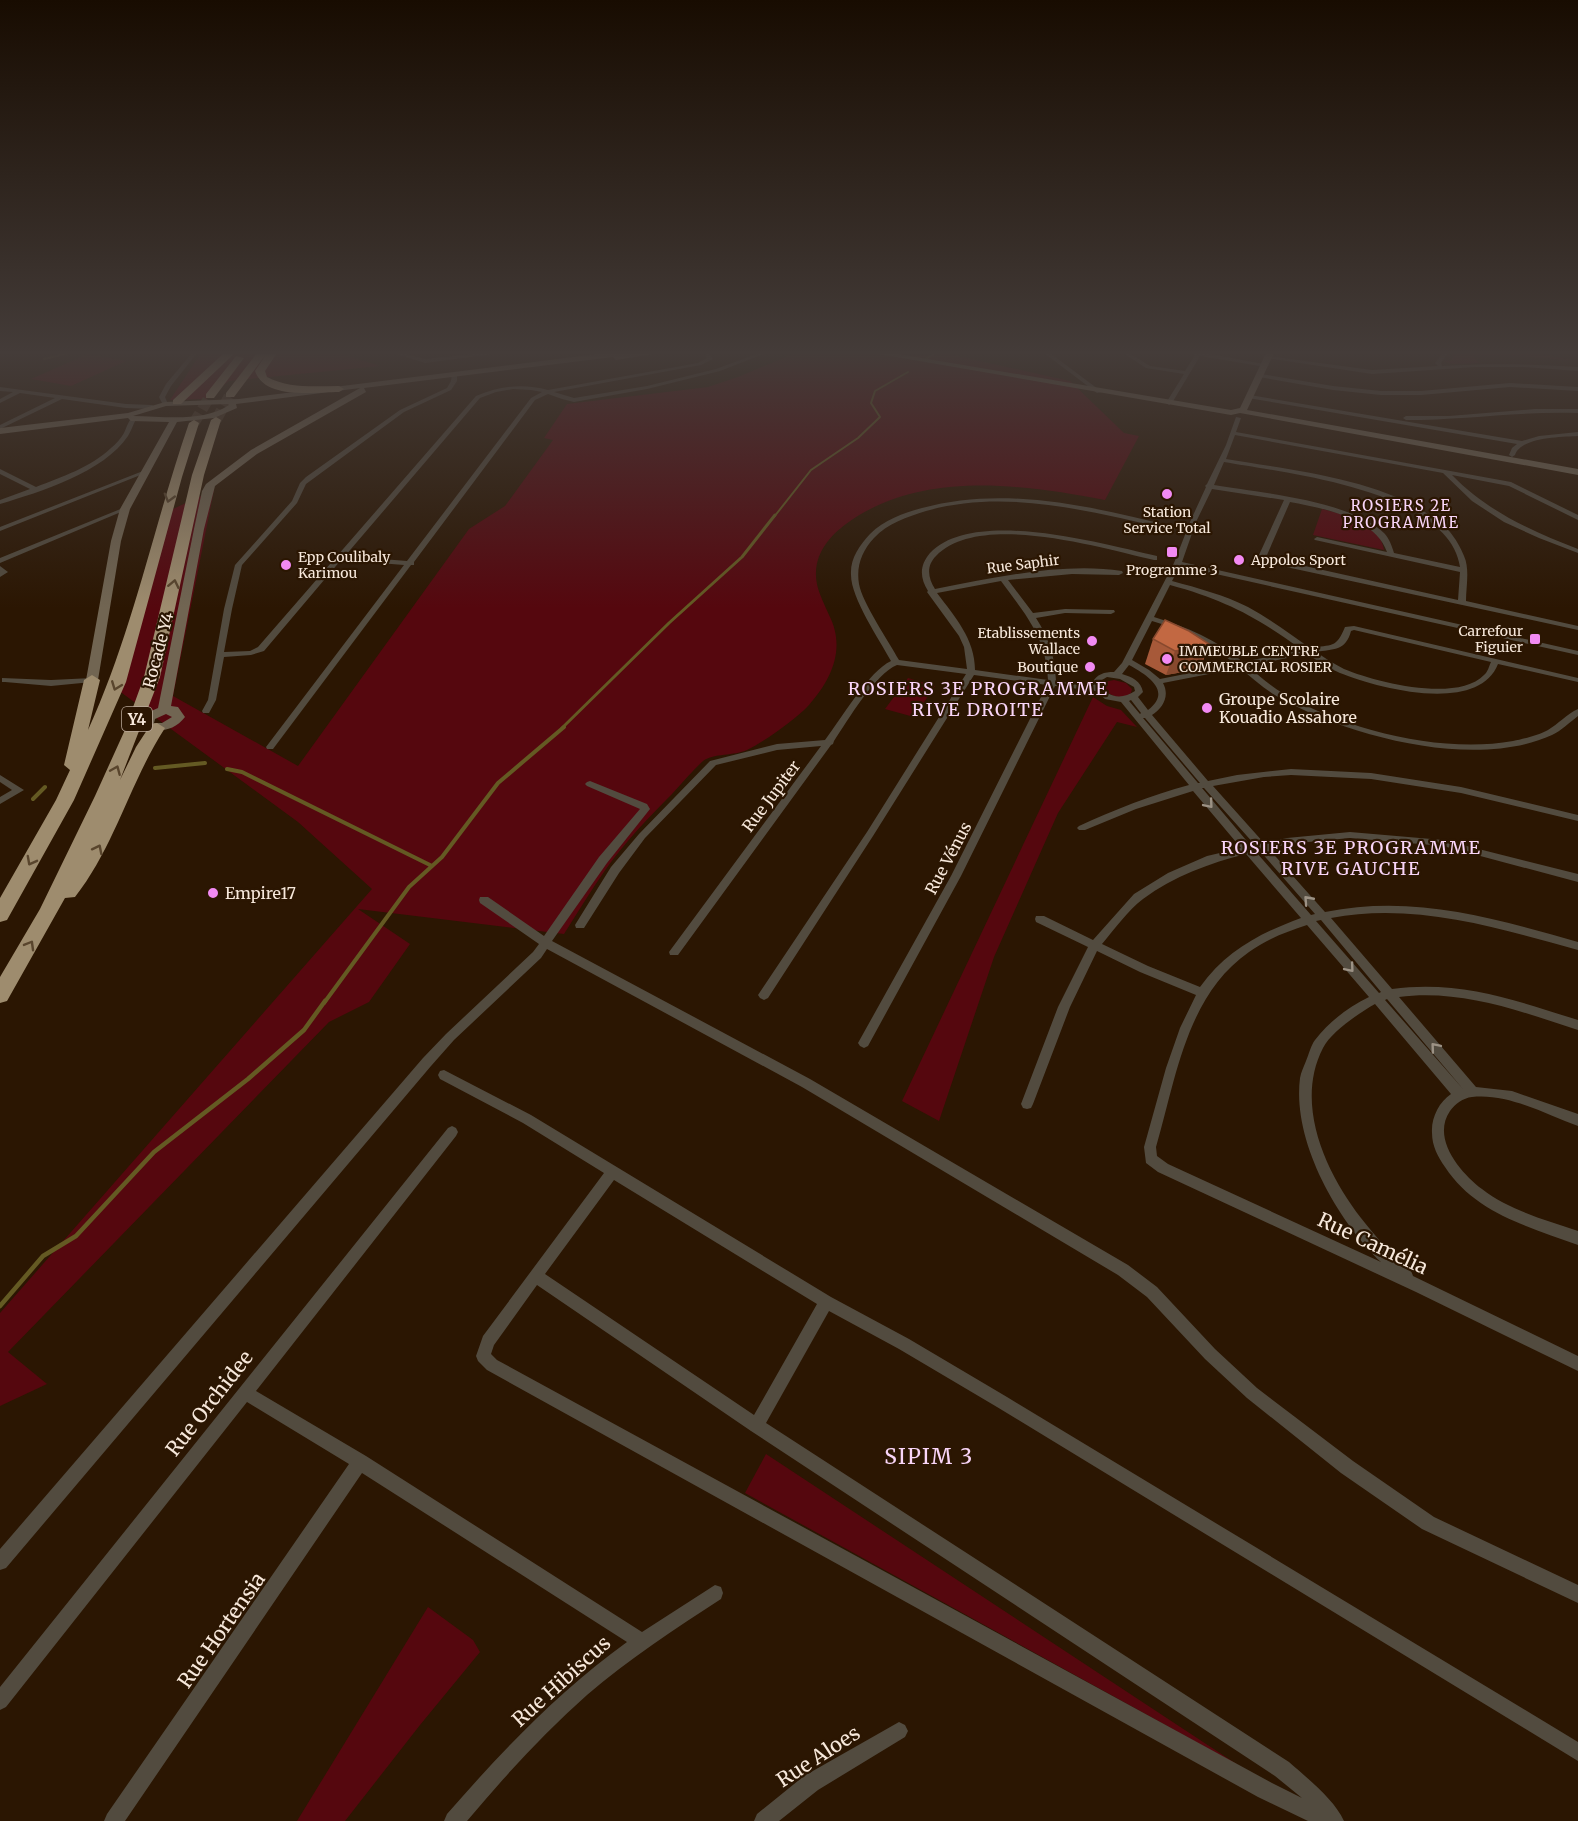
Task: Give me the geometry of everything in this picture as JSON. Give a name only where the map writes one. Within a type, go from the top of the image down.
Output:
[{"type":"highway","name":"Rocade Y4","points":[[0,915],[64,800],[118,682],[189,438]]},
{"type":"highway","name":"Rocade Y4","points":[[0,995],[49,911],[104,796],[152,677],[164,633],[198,475],[212,438]]},
{"type":"highway","points":[[64,800],[92,680]]},
{"type":"highway","points":[[49,911],[92,859],[111,824],[143,747],[157,728]]},
{"type":"street","points":[[0,502],[105,458],[123,438]]},
{"type":"street","points":[[2,679],[51,683],[92,680],[125,509],[164,438]]},
{"type":"street","points":[[157,728],[149,726],[147,721],[155,713],[164,710],[207,491],[219,477],[278,438]]},
{"type":"street","points":[[207,711],[212,700],[228,609],[239,565],[295,502],[303,483],[365,438]]},
{"type":"street","points":[[221,655],[258,651],[442,438]]},
{"type":"street","points":[[270,747],[504,438]]},
{"type":"street","points":[[1116,675],[1127,662],[1178,563],[1208,486],[1230,438]]},
{"type":"street","points":[[1259,438],[1516,485],[1578,518]]},
{"type":"street","points":[[1366,438],[1578,479]]},
{"type":"street","points":[[1381,438],[1578,472]]},
{"type":"street","points":[[1493,438],[1522,443]]},
{"type":"street","points":[[1512,455],[1514,449],[1522,443],[1539,438]]},
{"type":"street","points":[[1221,460],[1344,483],[1400,501],[1446,532],[1461,554],[1462,602]]},
{"type":"street","points":[[0,471],[34,489]]},
{"type":"street","points":[[0,528],[146,472]]},
{"type":"street","points":[[1446,473],[1470,497],[1507,521],[1578,551]]},
{"type":"street","points":[[1208,486],[1287,500],[1337,512],[1371,526],[1382,535],[1391,554]]},
{"type":"street","points":[[1097,689],[1096,683],[1099,678],[1116,675],[1131,679],[1138,686],[1139,692],[1129,699],[1113,699],[1097,689],[896,662],[857,592],[853,580],[856,556],[877,531],[892,521],[947,503],[1012,499],[1068,506],[1173,528]]},
{"type":"street","points":[[1287,500],[1263,555],[1266,560],[1578,628]]},
{"type":"street","points":[[0,561],[125,509]]},
{"type":"street","points":[[764,995],[870,834],[971,673],[973,660],[969,645],[932,592],[923,571],[928,560],[951,542],[1004,531],[1046,536],[1155,558]]},
{"type":"street","points":[[1317,538],[1463,570]]},
{"type":"street","points":[[338,558],[411,563]]},
{"type":"street","points":[[1178,563],[1578,653]]},
{"type":"street","points":[[0,568],[4,572],[0,575]]},
{"type":"street","name":"Rue Saphir","points":[[932,592],[1003,579],[1066,572],[1119,573]]},
{"type":"street","points":[[1003,579],[1031,616],[1048,645],[1053,665],[1052,683]]},
{"type":"street","points":[[1168,582],[1244,608],[1272,623],[1325,663],[1362,679],[1422,691],[1456,689],[1473,685],[1488,676],[1495,661]]},
{"type":"street","points":[[1031,616],[1065,611],[1111,612]]},
{"type":"street","points":[[1150,618],[1179,627],[1212,643],[1268,687],[1321,715],[1376,733],[1430,744],[1483,747],[1528,741],[1562,728],[1578,712]]},
{"type":"street","points":[[1158,682],[1339,645],[1345,640],[1348,629],[1357,628],[1578,680]]},
{"type":"street","name":"Rue Jupiter","points":[[674,952],[875,678],[887,666],[896,662]]},
{"type":"street","points":[[1127,662],[1131,669],[1131,679]]},
{"type":"street","points":[[1127,662],[1145,670],[1158,682],[1163,695],[1154,710],[1142,716]]},
{"type":"street","name":"Rue Vénus","points":[[864,1043],[956,876],[1052,683]]},
{"type":"street","points":[[1129,699],[1201,786],[1248,849],[1459,1094]]},
{"type":"street","points":[[580,925],[615,870],[642,836],[713,763],[777,747],[830,742]]},
{"type":"street","points":[[1082,828],[1148,800],[1240,777],[1293,772],[1388,776],[1480,794],[1578,818]]},
{"type":"street","points":[[0,778],[19,790],[0,801]]},
{"type":"street","points":[[0,1562],[427,1062],[450,1037],[537,955],[603,860],[645,809],[644,806],[590,783]]},
{"type":"street","points":[[1201,786],[1261,846],[1473,1092]]},
{"type":"street","points":[[1027,1104],[1064,1007],[1094,945],[1138,897],[1172,876],[1211,859],[1261,846],[1350,835],[1443,843],[1578,878]]},
{"type":"street","points":[[484,900],[546,943],[806,1083],[1123,1270],[1152,1292],[1210,1354],[1252,1393],[1347,1467],[1428,1523],[1578,1594]]},
{"type":"street","points":[[1041,919],[1202,993],[1212,978],[1234,957],[1257,940],[1308,919],[1374,907],[1415,909],[1474,920],[1578,946]]},
{"type":"street","points":[[1421,1287],[1387,1259],[1362,1231],[1337,1193],[1320,1161],[1307,1127],[1304,1098],[1308,1068],[1320,1041],[1336,1023],[1375,999],[1414,990],[1467,994],[1503,1001],[1578,1025]]},
{"type":"street","name":"Rue Camélia","points":[[1202,993],[1188,1019],[1150,1148],[1151,1159],[1163,1168],[1421,1287],[1578,1364]]},
{"type":"street","points":[[444,1075],[527,1119],[826,1302],[904,1344],[992,1396],[1578,1752]]},
{"type":"street","points":[[1578,1120],[1515,1098],[1473,1092],[1459,1094],[1444,1107],[1437,1126],[1442,1150],[1458,1176],[1484,1198],[1516,1215],[1578,1238]]},
{"type":"street","name":"Rue Orchidee","points":[[0,1701],[452,1132]]},
{"type":"street","points":[[613,1171],[488,1341],[483,1356],[492,1365],[1265,1790],[1328,1821]]},
{"type":"street","points":[[537,1277],[756,1426],[1282,1769],[1308,1791],[1334,1821]]},
{"type":"street","points":[[756,1426],[826,1302]]},
{"type":"street","points":[[244,1392],[360,1462],[641,1641]]},
{"type":"street","name":"Rue Hortensia","points":[[114,1821],[360,1462]]},
{"type":"street","name":"Rue Hibiscus","points":[[454,1821],[542,1725],[581,1689],[641,1641],[715,1593]]},
{"type":"street","name":"Rue Aloes","points":[[764,1821],[811,1783],[899,1731]]},
{"type":"shaded area","points":[[544,438],[1138,438],[1105,500],[1006,486],[938,488],[906,495],[875,507],[840,529],[825,545],[817,564],[818,589],[834,627],[836,639],[834,663],[824,685],[809,705],[780,730],[747,750],[703,761],[621,849],[564,934],[358,909],[410,944],[369,1002],[329,1022],[8,1352],[47,1384],[0,1406],[0,1313],[372,889],[298,822],[111,685],[173,509],[214,490],[173,696],[298,766],[469,529],[505,506],[553,440]]},
{"type":"shaded area","points":[[1322,509],[1350,517],[1369,527],[1376,533],[1384,550],[1313,535]]},
{"type":"shaded area","points":[[908,678],[935,686],[914,717],[885,709]]},
{"type":"shaded area","points":[[1114,680],[1126,683],[1132,689],[1131,693],[1119,697],[1101,688],[1104,682]]},
{"type":"shaded area","points":[[1093,697],[1107,706],[1121,710],[1137,727],[1117,722],[1058,813],[994,957],[939,1121],[902,1101]]},
{"type":"shaded area","points":[[766,1454],[1238,1765],[745,1493]]},
{"type":"shaded area","points":[[428,1607],[473,1640],[480,1652],[345,1821],[297,1821]]},
{"type":"building","points":[[1165,620],[1189,631],[1209,644],[1175,651],[1153,639]]},
{"type":"waterway","points":[[774,517],[811,470],[858,438]]},
{"type":"waterway","points":[[562,728],[669,623],[742,557],[775,515]]},
{"type":"waterway","points":[[324,1003],[409,887],[442,857],[498,783],[564,727]]},
{"type":"waterway","points":[[155,768],[205,763]]},
{"type":"waterway","points":[[227,769],[242,772],[432,866]]},
{"type":"waterway","points":[[33,799],[45,787]]},
{"type":"waterway","points":[[0,1306],[43,1256],[76,1236],[154,1152],[248,1079],[304,1030],[325,1001]]},
{"type":"place","name":"Station Service Total","points":[[1167,494]]},
{"type":"place","name":"Programme 3","points":[[1172,552]]},
{"type":"place","name":"Appolos Sport","points":[[1239,560]]},
{"type":"place","name":"Epp Coulibaly Karimou","points":[[286,565]]},
{"type":"place","name":"Carrefour Figuier","points":[[1535,639]]},
{"type":"place","name":"Etablissements Wallace","points":[[1092,641]]},
{"type":"place","name":"IMMEUBLE CENTRE COMMERCIAL ROSIER","points":[[1167,659]]},
{"type":"place","name":"Boutique","points":[[1090,667]]},
{"type":"place","name":"Groupe Scolaire Kouadio Assahore","points":[[1207,708]]},
{"type":"place","name":"Empire17","points":[[213,893]]},
{"type":"district","name":"ROSIERS 2E PROGRAMME","points":[[1401,514]]},
{"type":"district","name":"ROSIERS 3E PROGRAMME RIVE DROITE","points":[[978,698]]},
{"type":"district","name":"ROSIERS 3E PROGRAMME RIVE GAUCHE","points":[[1351,857]]},
{"type":"district","name":"SIPIM 3","points":[[929,1456]]}]
